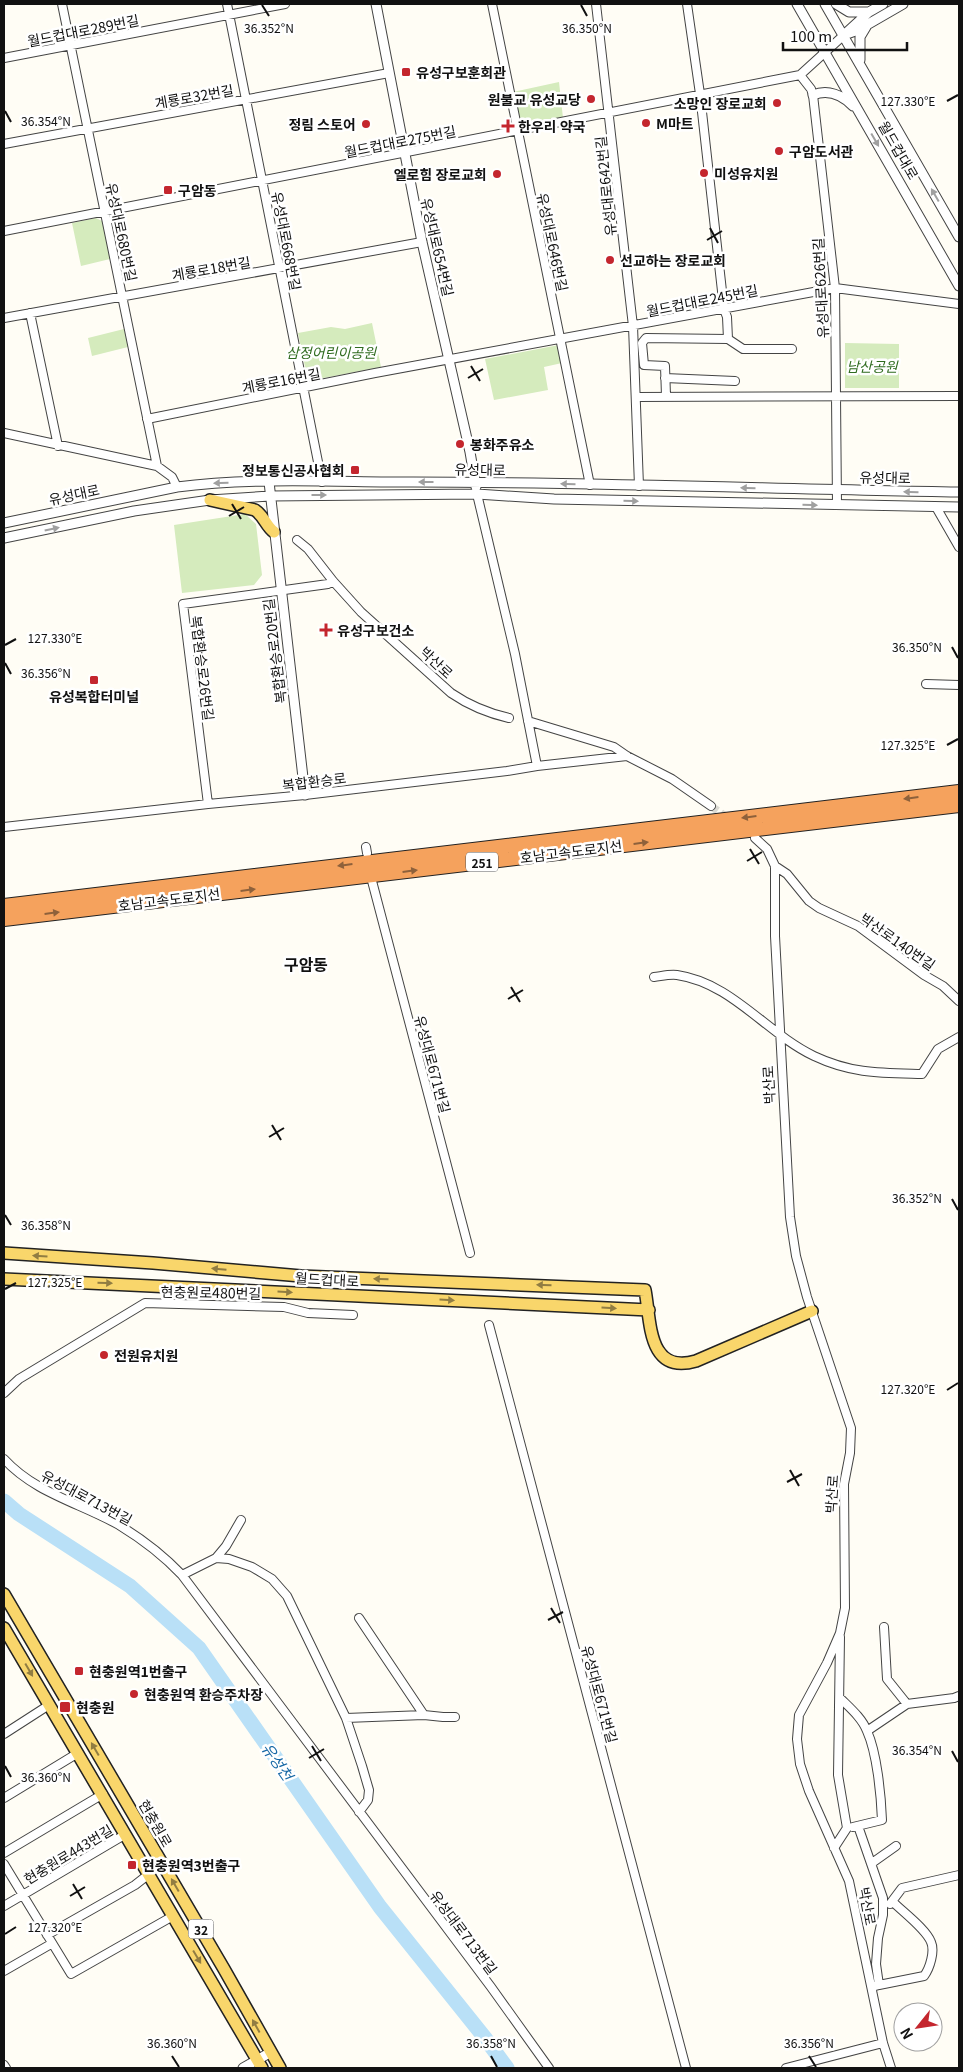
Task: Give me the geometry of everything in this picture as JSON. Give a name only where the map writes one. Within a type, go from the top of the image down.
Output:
[{"type":"highway","name":"호남고속도로지선","points":[[4,906],[959,792]]},
{"type":"highway","name":"호남고속도로지선","points":[[4,919],[959,805]]},
{"type":"main road","points":[[210,500],[256,510],[266,526],[274,532]]},
{"type":"main road","name":"월드컵대로","points":[[4,1253],[153,1263],[301,1276],[645,1290],[649,1310],[4,1279]]},
{"type":"main road","points":[[649,1310],[651,1337],[660,1353],[676,1363],[687,1363],[812,1311]]},
{"type":"main road","name":"현충원로","points":[[4,1594],[219,1960],[271,2052],[276,2067]]},
{"type":"main road","name":"32","points":[[4,1628],[260,2064]]},
{"type":"street","name":"유성대로680번길","points":[[62,4],[157,466]]},
{"type":"street","name":"유성대로668번길","points":[[227,4],[322,482]]},
{"type":"street","name":"월드컵대로289번길","points":[[4,58],[285,4]]},
{"type":"street","name":"유성대로654번길","points":[[376,4],[403,153],[470,452],[477,494]]},
{"type":"street","name":"유성대로646번길","points":[[492,4],[590,485]]},
{"type":"street","name":"유성대로642번길","points":[[596,4],[633,326],[639,486]]},
{"type":"street","points":[[687,4],[700,94],[724,309],[727,317],[728,339]]},
{"type":"street","name":"월드컵대로","points":[[797,4],[959,286]]},
{"type":"street","name":"월드컵대로","points":[[825,4],[959,237]]},
{"type":"street","points":[[836,4],[849,12],[869,12]]},
{"type":"street","points":[[800,75],[869,12],[883,4]]},
{"type":"street","points":[[844,35],[858,30],[903,4]]},
{"type":"street","points":[[860,64],[858,48],[860,37],[872,22]]},
{"type":"street","name":"계룡로32번길","points":[[4,144],[389,73]]},
{"type":"street","name":"월드컵대로275번길","points":[[4,230],[800,75]]},
{"type":"street","name":"유성대로626번길","points":[[800,75],[813,95],[835,288],[836,505]]},
{"type":"street","points":[[813,95],[821,92],[832,93],[847,100],[860,113]]},
{"type":"street","name":"계룡로18번길","points":[[4,318],[422,242]]},
{"type":"street","name":"월드컵대로245번길","points":[[450,360],[835,288],[959,304]]},
{"type":"street","points":[[30,313],[58,446]]},
{"type":"street","points":[[666,396],[665,366],[644,365],[642,343],[646,338],[728,339],[743,349],[792,349]]},
{"type":"street","name":"계룡로16번길","points":[[147,419],[450,360]]},
{"type":"street","points":[[665,378],[735,381]]},
{"type":"street","points":[[636,397],[959,396]]},
{"type":"street","points":[[4,433],[157,466],[172,478],[177,487]]},
{"type":"street","points":[[269,482],[271,499]]},
{"type":"street","name":"유성대로","points":[[4,523],[177,487],[202,484],[269,482],[475,482],[959,492]]},
{"type":"street","points":[[477,494],[515,654],[537,766]]},
{"type":"street","name":"유성대로","points":[[4,538],[134,510],[210,500],[477,494],[554,499],[959,507]]},
{"type":"street","name":"복합환승로20번길","points":[[271,499],[304,795]]},
{"type":"street","points":[[936,507],[959,547]]},
{"type":"street","name":"박산로","points":[[297,540],[308,549],[361,612],[451,693],[466,704],[480,710],[510,718]]},
{"type":"street","points":[[281,592],[328,584],[333,581]]},
{"type":"street","name":"복합환승로26번길","points":[[208,804],[183,604],[281,592]]},
{"type":"street","points":[[926,684],[959,685]]},
{"type":"street","points":[[528,721],[614,747],[627,756],[672,779],[711,806]]},
{"type":"street","name":"복합환승로","points":[[4,827],[304,795],[627,756]]},
{"type":"street","points":[[755,838],[767,849],[775,866]]},
{"type":"street","name":"박산로","points":[[775,866],[775,936],[779,1033],[790,1217],[796,1256],[812,1311],[851,1428],[850,1453],[844,1484],[845,1608],[840,1633],[827,1663],[799,1715],[796,1739],[800,1764],[809,1791],[849,1881],[876,1986],[883,2043],[891,2068]]},
{"type":"street","name":"박산로140번길","points":[[775,866],[786,874],[809,901],[819,908],[858,926],[924,975],[943,986],[959,1001]]},
{"type":"street","name":"유성대로671번길","points":[[372,882],[470,1253]]},
{"type":"street","points":[[654,977],[676,975],[724,992],[812,1055],[837,1066],[862,1072],[922,1074],[938,1049],[959,1038]]},
{"type":"street","name":"현충원로480번길","points":[[4,1393],[19,1379],[145,1303],[284,1307],[308,1313],[353,1316]]},
{"type":"street","name":"유성대로671번길","points":[[489,1326],[686,2068]]},
{"type":"street","name":"유성대로713번길","points":[[4,1459],[20,1474],[59,1498],[120,1526],[155,1550],[182,1575],[491,1987],[548,2068]]},
{"type":"street","points":[[182,1575],[216,1558],[226,1546],[241,1520]]},
{"type":"street","points":[[216,1558],[229,1559],[252,1567],[272,1579],[287,1596],[346,1718],[369,1790],[368,1800],[359,1812]]},
{"type":"street","points":[[359,1618],[424,1715]]},
{"type":"street","points":[[884,1627],[887,1679],[907,1704]]},
{"type":"street","points":[[834,1848],[847,1828],[838,1775],[840,1633]]},
{"type":"street","points":[[867,1731],[907,1704],[959,1696]]},
{"type":"street","points":[[840,1698],[856,1713],[867,1731],[880,1790],[882,1820],[847,1828]]},
{"type":"street","points":[[4,1734],[49,1705]]},
{"type":"street","points":[[346,1718],[424,1715],[443,1718],[456,1717]]},
{"type":"street","points":[[4,1798],[78,1753]]},
{"type":"street","points":[[4,1853],[103,1794]]},
{"type":"street","points":[[858,1826],[883,1898],[876,1964],[876,1986],[924,1976],[929,1968],[932,1942],[893,1902]]},
{"type":"street","name":"현충원로443번길","points":[[4,1906],[126,1834]]},
{"type":"street","points":[[872,1863],[896,1846]]},
{"type":"street","name":"현충원로443번길","points":[[4,1864],[23,1896]]},
{"type":"street","points":[[47,1935],[136,1885],[149,1874]]},
{"type":"street","points":[[883,1910],[893,1902],[902,1888],[959,1875]]},
{"type":"street","points":[[23,1896],[71,1974],[173,1916]]},
{"type":"street","points":[[4,1970],[52,1944]]},
{"type":"street","points":[[786,2068],[883,2043]]},
{"type":"street","points":[[243,2068],[260,2064],[271,2052]]},
{"type":"green space","points":[[559,82],[563,118],[522,129],[513,92]]},
{"type":"green space","points":[[96,218],[102,221],[110,259],[81,266],[72,223]]},
{"type":"green space","name":"삼정어린이공원","points":[[372,323],[381,367],[308,381],[298,333],[331,327],[345,329]]},
{"type":"green space","points":[[124,329],[128,347],[92,356],[88,338]]},
{"type":"green space","name":"남산공원","points":[[845,343],[899,344],[899,388],[845,388]]},
{"type":"green space","points":[[559,345],[562,363],[544,367],[548,390],[494,400],[485,359]]},
{"type":"green space","points":[[245,514],[256,524],[262,575],[254,585],[182,593],[174,525]]},
{"type":"waterway","name":"유성천","points":[[4,1501],[19,1514],[130,1586],[199,1648],[380,1907],[507,2068]]},
{"type":"tunnel","points":[[711,806],[729,819]]},
{"type":"place","name":"유성구보훈회관","points":[[406,72]]},
{"type":"place","name":"원불교 유성교당","points":[[591,99]]},
{"type":"place","name":"소망인 장로교회","points":[[777,103]]},
{"type":"place","name":"M마트","points":[[646,123]]},
{"type":"place","name":"정림 스토어","points":[[366,124]]},
{"type":"place","name":"한우리 약국","points":[[508,126]]},
{"type":"place","name":"구암도서관","points":[[779,151]]},
{"type":"place","name":"미성유치원","points":[[704,173]]},
{"type":"place","name":"엘로힘 장로교회","points":[[497,174]]},
{"type":"place","name":"구암동","points":[[168,190]]},
{"type":"place","name":"선교하는 장로교회","points":[[610,260]]},
{"type":"place","name":"봉화주유소","points":[[460,444]]},
{"type":"place","name":"정보통신공사협회","points":[[355,470]]},
{"type":"place","name":"유성구보건소","points":[[326,630]]},
{"type":"place","name":"유성복합터미널","points":[[94,680]]},
{"type":"place","name":"전원유치원","points":[[104,1355]]},
{"type":"place","name":"현충원역1번출구","points":[[79,1671]]},
{"type":"place","name":"현충원역 환승주차장","points":[[134,1694]]},
{"type":"place","name":"현충원","points":[[65,1707]]},
{"type":"place","name":"현충원역3번출구","points":[[132,1865]]},
{"type":"district","name":"구암동","points":[[306,964]]}]
